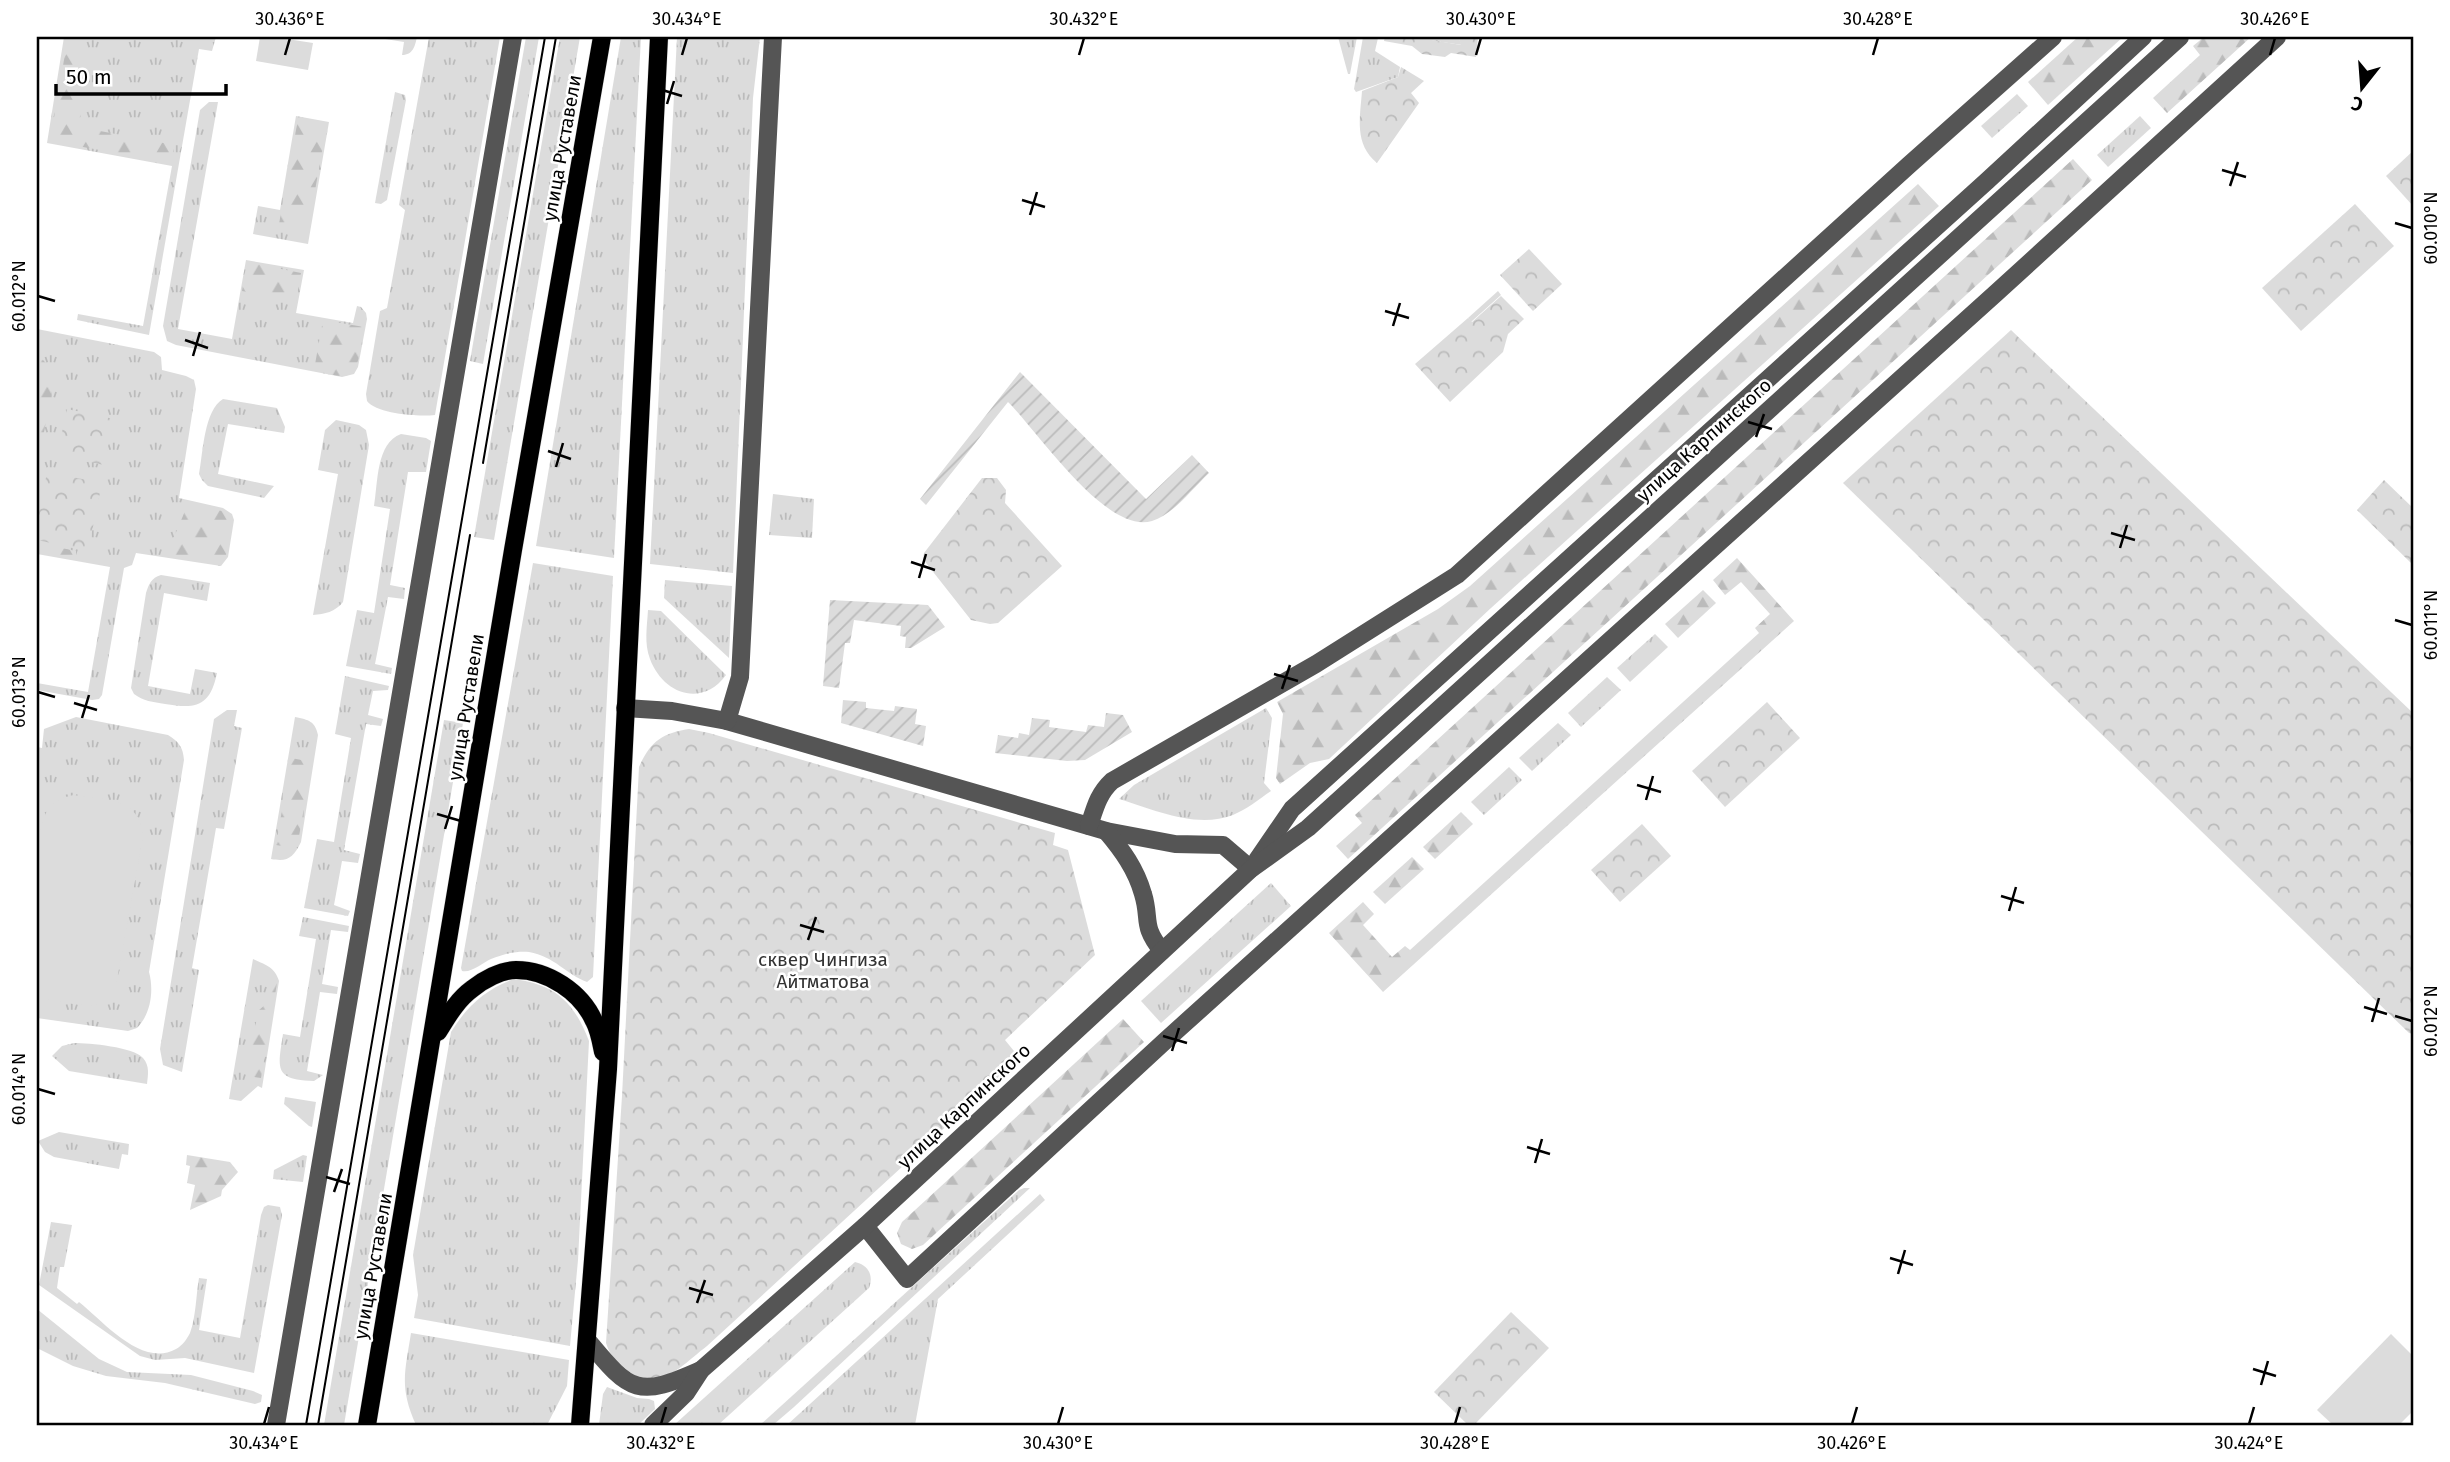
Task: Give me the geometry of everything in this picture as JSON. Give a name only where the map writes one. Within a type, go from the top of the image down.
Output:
[{"type":"main road","name":"улица Руставели","points":[[367,1425],[513,550],[602,37]]},
{"type":"main road","points":[[580,1425],[608,1069],[659,37]]},
{"type":"main road","points":[[433,1040],[455,1006],[471,989],[491,976],[514,969],[537,972],[559,983],[577,997],[595,1021],[608,1069]]},
{"type":"street","points":[[276,1425],[513,37]]},
{"type":"street","points":[[727,721],[740,677],[773,37]]},
{"type":"street","points":[[1162,951],[1149,936],[1144,897],[1136,873],[1124,852],[1098,828],[1097,800],[1102,790],[1112,781],[1316,664],[1457,575],[2053,37]]},
{"type":"street","name":"улица Карпинского","points":[[1251,869],[1292,808],[2143,37]]},
{"type":"street","name":"улица Карпинского","points":[[653,1425],[686,1393],[701,1370],[865,1226],[1251,869],[1308,828],[2180,37]]},
{"type":"street","points":[[865,1226],[908,1279],[1175,1032],[2277,37]]},
{"type":"street","points":[[625,708],[672,711],[727,721],[1098,828],[1175,844],[1223,845],[1251,869]]},
{"type":"street","name":"улица Карпинского","points":[[588,1341],[614,1372],[634,1385],[650,1388],[666,1385],[701,1370]]},
{"type":"green space","points":[[64,37],[216,37],[212,51],[199,49],[149,335],[77,320],[78,314],[143,326],[172,166],[47,143]]},
{"type":"green space","points":[[260,37],[313,43],[308,70],[256,61]]},
{"type":"green space","points":[[373,37],[417,37],[411,52],[402,55],[404,42]]},
{"type":"green space","points":[[429,37],[500,37],[435,415],[398,414],[372,405],[367,401],[366,394],[380,311],[387,308],[405,210],[399,205]]},
{"type":"green space","points":[[526,37],[539,37],[483,364],[470,361]]},
{"type":"green space","points":[[560,37],[580,37],[494,540],[474,537]]},
{"type":"green space","points":[[621,37],[641,37],[614,558],[536,546]]},
{"type":"green space","points":[[677,37],[760,37],[753,98],[733,573],[650,564]]},
{"type":"green space","points":[[1338,37],[1357,37],[1350,74],[1348,74]]},
{"type":"green space","points":[[1363,37],[1378,38],[1375,51],[1400,67],[1398,77],[1356,92],[1354,89]]},
{"type":"green space","points":[[1385,37],[1414,37],[1461,45],[1458,37],[1478,37],[1476,57],[1451,53],[1445,57],[1422,54],[1412,46],[1384,41]]},
{"type":"green space","points":[[1458,37],[1462,45],[1415,38]]},
{"type":"green space","points":[[2078,37],[2123,37],[2048,105],[2028,82]]},
{"type":"green space","points":[[2204,37],[2251,37],[2167,113],[2153,98],[2200,55],[2193,46]]},
{"type":"green space","points":[[67,49],[85,49],[90,60],[79,125],[169,144],[173,146],[174,157],[171,161],[50,141],[65,54]]},
{"type":"green space","points":[[1401,67],[1424,81],[1411,93],[1419,103],[1377,163],[1365,148],[1360,130],[1362,91],[1398,77]]},
{"type":"green space","points":[[395,92],[405,95],[406,100],[387,200],[381,204],[375,203]]},
{"type":"green space","points":[[2017,94],[2028,106],[1992,138],[1981,126]]},
{"type":"green space","points":[[209,102],[218,102],[178,329],[232,339],[246,260],[304,270],[296,313],[353,323],[357,306],[366,313],[358,367],[354,374],[342,377],[176,345],[167,341],[163,326],[200,110]]},
{"type":"green space","points":[[296,116],[329,122],[308,244],[253,234],[258,206],[280,210]]},
{"type":"green space","points":[[2140,116],[2151,128],[2108,167],[2097,155]]},
{"type":"green space","points":[[298,119],[327,124],[308,229],[279,224]]},
{"type":"green space","points":[[2413,151],[2413,206],[2386,176]]},
{"type":"green space","points":[[2073,159],[2092,180],[1348,859],[1336,846],[1362,823],[1355,815]]},
{"type":"green space","points":[[1918,184],[1939,206],[1491,608],[1329,759],[1310,763],[1280,784],[1276,778],[1283,714],[1277,702],[1438,609],[1470,586]]},
{"type":"green space","points":[[2355,204],[2394,246],[2301,331],[2262,288]]},
{"type":"green space","points":[[1529,249],[1562,284],[1533,311],[1500,275]]},
{"type":"green space","points":[[247,262],[301,273],[296,301],[242,291]]},
{"type":"green space","points":[[1498,291],[1501,295],[1471,322],[1468,318]]},
{"type":"green space","points":[[1501,296],[1524,319],[1508,334],[1503,352],[1450,402],[1415,364],[1468,318],[1472,322]]},
{"type":"green space","points":[[323,320],[364,327],[358,361],[348,375],[314,370]]},
{"type":"green space","points":[[37,329],[154,352],[161,357],[162,370],[194,380],[196,389],[179,498],[223,508],[232,514],[234,520],[228,557],[221,566],[136,553],[132,565],[124,568],[102,695],[99,699],[37,690],[37,683],[88,692],[110,567],[37,554]]},
{"type":"green space","points":[[2011,330],[2413,713],[2413,1034],[1843,483]]},
{"type":"green space","points":[[37,358],[43,360],[53,371],[53,386],[37,468]]},
{"type":"green space","points":[[1020,372],[1146,499],[1192,455],[1209,473],[1168,513],[1152,521],[1134,521],[1114,512],[1094,497],[1008,402],[926,505],[920,499]]},
{"type":"green space","points":[[223,399],[277,408],[285,427],[284,433],[228,424],[218,474],[274,486],[264,498],[208,486],[199,474],[208,422],[212,412]]},
{"type":"green space","points":[[67,409],[114,419],[104,465],[57,455]]},
{"type":"green space","points":[[336,420],[359,425],[366,430],[369,445],[343,602],[330,612],[313,615],[338,474],[318,470],[325,430]]},
{"type":"green space","points":[[401,434],[431,441],[426,472],[408,472],[390,585],[405,588],[404,599],[388,597],[375,664],[392,668],[391,674],[346,666],[357,610],[374,613],[390,509],[374,506],[378,475],[387,446]]},
{"type":"green space","points":[[47,472],[102,483],[88,551],[37,540],[37,524]]},
{"type":"green space","points":[[982,478],[997,478],[1006,490],[1005,503],[1062,566],[998,623],[990,624],[971,620],[923,559],[924,553]]},
{"type":"green space","points":[[2384,480],[2413,508],[2413,565],[2357,510]]},
{"type":"green space","points":[[773,494],[814,499],[812,538],[769,535]]},
{"type":"green space","points":[[188,504],[222,511],[230,516],[232,521],[226,556],[219,563],[166,556]]},
{"type":"green space","points":[[37,543],[76,551],[76,558],[37,551]]},
{"type":"green space","points":[[1737,558],[1794,621],[1383,992],[1329,933],[1363,902],[1374,914],[1363,925],[1392,957],[1405,946],[1410,950],[1759,633],[1755,628],[1770,614],[1741,582],[1725,595],[1713,580]]},
{"type":"green space","points":[[533,563],[613,576],[593,977],[587,982],[546,957],[529,952],[500,956],[469,971],[462,971],[461,968]]},
{"type":"green space","points":[[161,575],[210,583],[207,601],[164,593],[148,686],[190,694],[195,669],[217,673],[206,699],[193,705],[148,701],[134,694],[131,688],[146,593],[151,582]]},
{"type":"green space","points":[[665,580],[732,586],[729,658],[664,598]]},
{"type":"green space","points":[[1703,590],[1716,603],[1678,638],[1665,624]]},
{"type":"green space","points":[[830,600],[928,605],[945,627],[911,648],[905,648],[906,637],[900,636],[901,626],[854,620],[850,643],[845,643],[839,688],[823,686]]},
{"type":"green space","points":[[648,610],[661,611],[726,675],[716,685],[695,694],[673,688],[664,681],[648,653]]},
{"type":"green space","points":[[1655,634],[1668,647],[1630,682],[1617,668]]},
{"type":"green space","points":[[345,676],[389,686],[388,690],[373,691],[368,715],[383,719],[381,726],[366,724],[344,850],[360,854],[358,863],[342,861],[334,905],[350,911],[348,916],[304,908],[317,839],[334,842],[351,738],[335,734]]},
{"type":"green space","points":[[1607,677],[1621,690],[1581,727],[1568,713]]},
{"type":"green space","points":[[843,700],[866,702],[866,708],[894,711],[895,706],[917,709],[915,724],[926,726],[923,746],[841,723]]},
{"type":"green space","points":[[1767,702],[1800,738],[1725,807],[1692,771]]},
{"type":"green space","points":[[1266,708],[1272,718],[1264,783],[1271,791],[1248,807],[1233,815],[1205,820],[1161,813],[1119,799],[1134,785]]},
{"type":"green space","points":[[227,710],[237,710],[234,726],[242,728],[224,829],[216,828],[192,968],[199,970],[182,1072],[163,1065],[160,1049],[214,719]]},
{"type":"green space","points":[[1106,713],[1123,715],[1132,732],[1085,760],[1067,761],[995,753],[998,735],[1018,738],[1019,733],[1029,735],[1032,718],[1050,720],[1049,727],[1086,732],[1088,725],[1104,727]]},
{"type":"green space","points":[[76,717],[168,735],[180,745],[184,760],[149,972],[150,1001],[142,1022],[137,1028],[128,1031],[37,1018],[37,747],[42,748],[44,729]]},
{"type":"green space","points":[[295,717],[311,722],[318,735],[301,842],[289,858],[271,859]]},
{"type":"green space","points":[[444,720],[463,723],[344,1425],[324,1425]]},
{"type":"green space","points":[[1558,723],[1571,735],[1532,771],[1519,758]]},
{"type":"green space","name":"сквер Чингиза Айтматова","points":[[689,729],[1055,833],[1053,845],[1068,850],[1095,955],[1005,1040],[1018,1056],[1014,1064],[707,1346],[669,1375],[648,1379],[637,1377],[619,1363],[611,1355],[606,1343],[639,767],[658,740],[671,733]]},
{"type":"green space","points":[[291,758],[312,762],[295,848],[276,845]]},
{"type":"green space","points":[[1509,767],[1522,780],[1484,815],[1471,802]]},
{"type":"green space","points":[[74,795],[109,800],[128,807],[136,814],[141,824],[143,837],[115,988],[109,1000],[98,1005],[70,1004],[37,995],[36,873],[41,826],[52,805],[62,798]]},
{"type":"green space","points":[[1461,812],[1473,824],[1435,859],[1423,847]]},
{"type":"green space","points":[[1642,824],[1671,856],[1620,902],[1591,870]]},
{"type":"green space","points":[[1412,857],[1424,869],[1385,904],[1373,892]]},
{"type":"green space","points":[[1271,883],[1291,906],[1161,1023],[1141,1001]]},
{"type":"green space","points":[[303,917],[349,926],[348,932],[331,930],[322,984],[338,987],[337,994],[320,992],[307,1071],[323,1075],[314,1081],[285,1075],[280,1064],[283,1034],[300,1037],[316,939],[299,936]]},
{"type":"green space","points":[[253,959],[272,969],[279,981],[262,1088],[258,1086],[241,1101],[229,1099]]},
{"type":"green space","points":[[514,979],[541,986],[562,998],[577,1016],[589,1041],[578,1260],[570,1346],[414,1318],[418,1295],[413,1255],[451,1032],[478,1000]]},
{"type":"green space","points":[[270,983],[277,983],[261,1078],[247,1076],[258,1011],[266,1004]]},
{"type":"green space","points":[[1123,1019],[1144,1042],[923,1245],[912,1249],[901,1244],[897,1233],[902,1222]]},
{"type":"green space","points":[[74,1043],[111,1046],[138,1054],[147,1064],[147,1084],[69,1071],[52,1056],[62,1046]]},
{"type":"green space","points":[[285,1097],[316,1102],[312,1127],[284,1104]]},
{"type":"green space","points":[[59,1132],[129,1144],[128,1155],[122,1154],[119,1169],[54,1157],[45,1152],[38,1141]]},
{"type":"green space","points":[[187,1155],[230,1162],[238,1172],[222,1190],[221,1196],[190,1210],[195,1185],[187,1183],[190,1166],[186,1165]]},
{"type":"green space","points":[[303,1155],[307,1156],[303,1182],[273,1179],[274,1170]]},
{"type":"green space","points":[[1030,1188],[794,1407],[773,1425],[760,1425],[1019,1190]]},
{"type":"green space","points":[[1040,1194],[1045,1200],[938,1299],[915,1425],[787,1425]]},
{"type":"green space","points":[[264,1207],[280,1207],[282,1215],[254,1373],[185,1358],[155,1360],[140,1356],[39,1285],[51,1222],[72,1225],[57,1288],[77,1304],[79,1302],[124,1340],[150,1352],[163,1353],[180,1346],[192,1327],[199,1278],[207,1279],[199,1330],[240,1338],[261,1215]]},
{"type":"green space","points":[[855,1262],[869,1271],[869,1288],[718,1425],[674,1425]]},
{"type":"green space","points":[[37,1309],[99,1359],[127,1372],[191,1375],[253,1391],[262,1395],[261,1402],[255,1404],[165,1383],[106,1376],[73,1366],[37,1348]]},
{"type":"green space","points":[[1511,1312],[1549,1348],[1474,1425],[1468,1425],[1434,1392]]},
{"type":"green space","points":[[411,1333],[569,1360],[567,1386],[547,1425],[416,1425],[405,1389],[405,1369]]},
{"type":"green space","points":[[2391,1334],[2413,1356],[2413,1411],[2399,1425],[2333,1425],[2317,1410]]},
{"type":"green space","points":[[607,1387],[654,1401],[655,1409],[638,1425],[599,1425],[603,1394]]},
{"type":"tram line","points":[[306,1425],[545,37]]},
{"type":"tram line","points":[[483,463],[556,37]]},
{"type":"tram line","points":[[318,1425],[470,535]]}]
